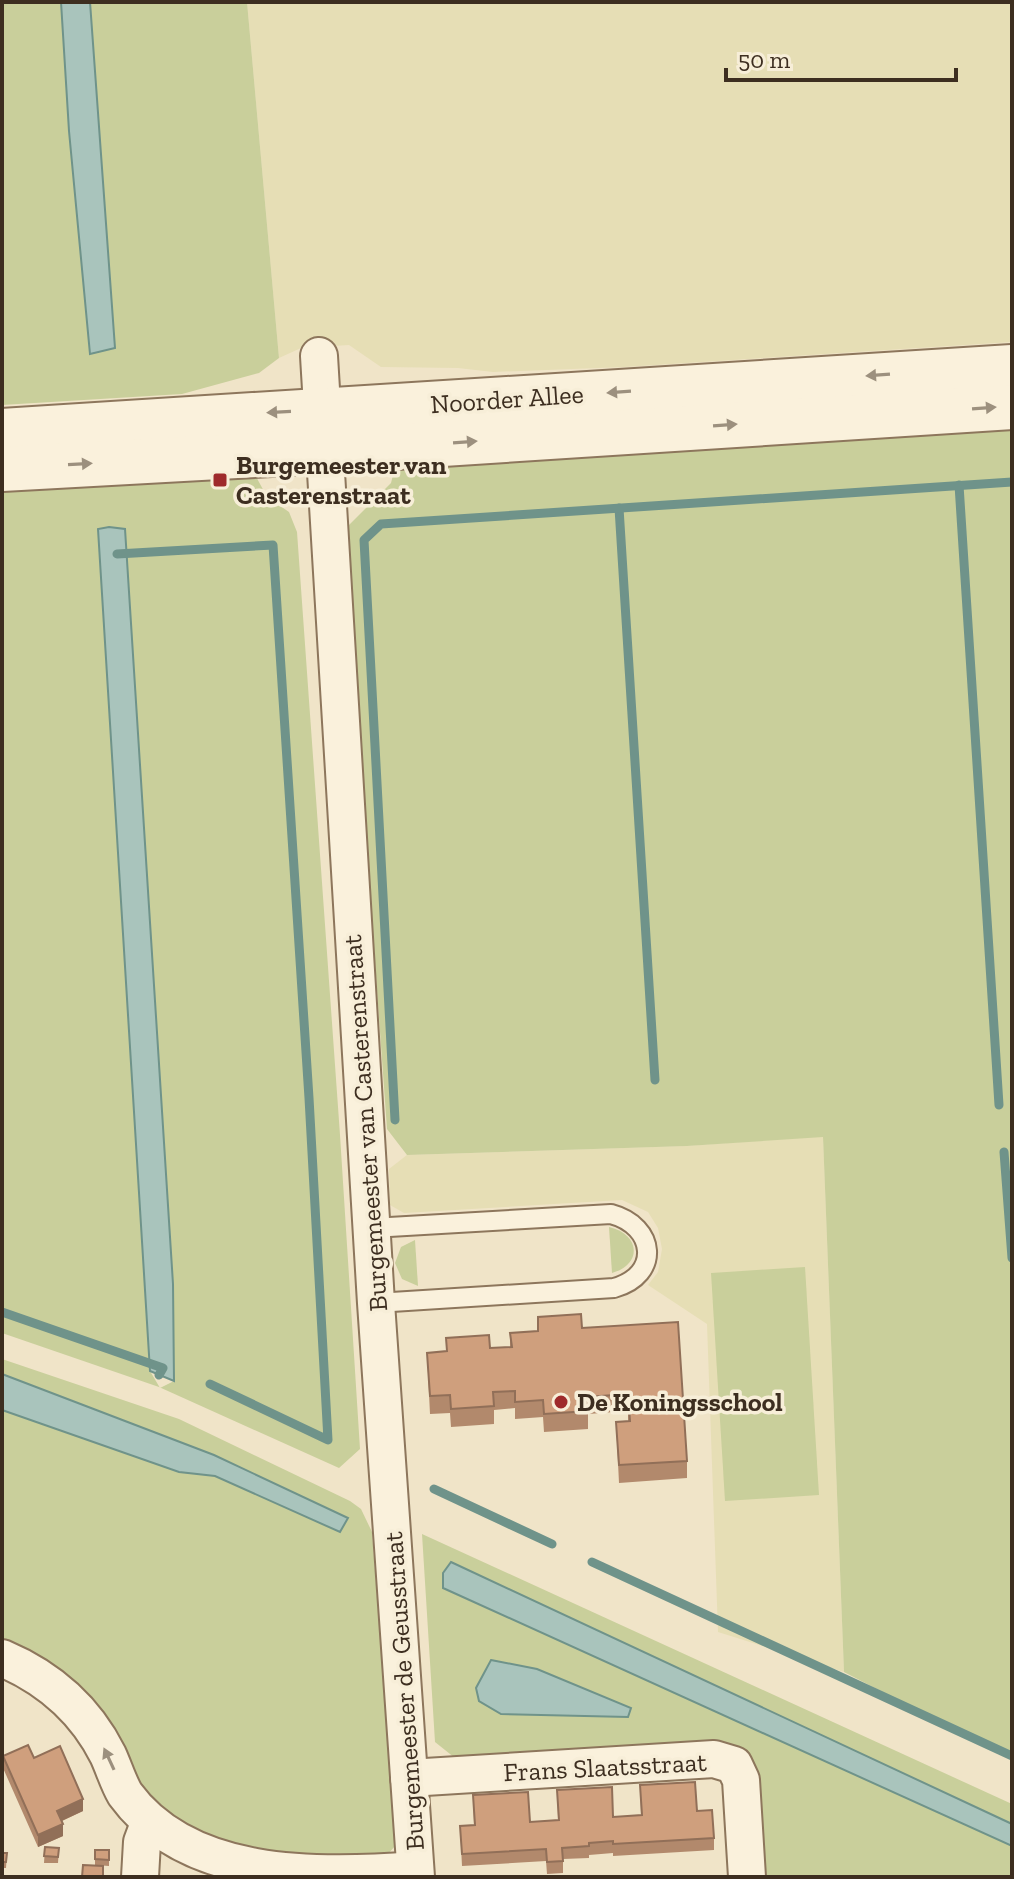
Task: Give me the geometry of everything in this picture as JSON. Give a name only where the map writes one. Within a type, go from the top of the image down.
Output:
[{"type":"street","name":"Burgemeester van Casterenstraat","points":[[319,356],[391,1505]]},
{"type":"street","name":"Noorder Allee","points":[[2,469],[323,430],[1012,367]]},
{"type":"street","name":"Noorder Allee","points":[[2,431],[323,430],[1012,407]]},
{"type":"street","name":"Burgemeester de Geusstraat","points":[[391,1505],[416,1873]]},
{"type":"street","points":[[2,1658],[50,1684],[74,1704],[93,1728],[124,1793],[148,1826],[201,1860],[245,1872],[304,1877],[416,1873]]},
{"type":"street","name":"Frans Slaatsstraat","points":[[409,1778],[714,1759],[734,1765],[741,1780],[747,1877]]},
{"type":"street","points":[[140,1877],[142,1842],[148,1826]]},
{"type":"lane","points":[[372,1228],[611,1214],[626,1218],[637,1226],[647,1248],[647,1258],[636,1277],[614,1288],[376,1303]]},
{"type":"shaded area","points":[[247,2],[1012,2],[1012,342],[624,367],[493,372],[458,368],[381,367],[349,345],[301,348],[279,358]]},
{"type":"shaded area","points":[[823,1136],[844,1672],[718,1632],[707,1324],[648,1285],[658,1272],[662,1249],[658,1228],[648,1212],[622,1200],[404,1213],[390,1205],[389,1169],[407,1155],[687,1146]]},
{"type":"green space","points":[[2,2],[61,2],[69,131],[90,354],[115,348],[90,2],[247,2],[279,358],[259,373],[182,394],[2,405]]},
{"type":"green space","points":[[1012,416],[1012,1759],[844,1672],[823,1137],[687,1146],[407,1155],[387,1129],[344,530],[391,483],[398,455]]},
{"type":"green space","points":[[251,467],[267,497],[289,512],[297,532],[360,1449],[339,1468],[161,1388],[174,1381],[173,1284],[125,529],[143,1235],[150,1371],[160,1387],[2,1333],[2,478]]},
{"type":"green space","points":[[609,1227],[627,1236],[634,1249],[629,1263],[612,1273]]},
{"type":"green space","points":[[415,1240],[418,1286],[402,1279],[395,1263],[401,1247]]},
{"type":"green space","points":[[805,1267],[819,1495],[725,1501],[711,1273]]},
{"type":"green space","points":[[2,1359],[179,1419],[361,1509],[372,1532],[396,1845],[387,1855],[343,1864],[191,1842],[2,1646],[2,1410],[179,1472],[215,1476],[340,1532],[347,1518],[214,1455],[2,1374]]},
{"type":"green space","points":[[422,1534],[1012,1804],[1012,1877],[763,1877],[755,1772],[455,1758],[435,1742]]},
{"type":"water","points":[[61,2],[90,2],[115,348],[90,354],[69,131]]},
{"type":"water","points":[[98,529],[125,529],[173,1284],[174,1381],[150,1371]]},
{"type":"water","points":[[2,1374],[214,1455],[348,1518],[340,1532],[215,1476],[179,1472],[2,1410]]},
{"type":"water","points":[[451,1562],[1012,1824],[1012,1846],[443,1588],[443,1573]]},
{"type":"water","points":[[491,1660],[537,1669],[631,1708],[628,1717],[501,1714],[479,1701],[476,1688]]},
{"type":"building","name":"De Koningsschool","points":[[581,1314],[582,1328],[678,1322],[687,1461],[619,1465],[616,1422],[630,1421],[628,1394],[587,1397],[588,1411],[544,1414],[543,1400],[515,1402],[515,1391],[493,1392],[494,1406],[451,1409],[450,1395],[430,1396],[427,1353],[447,1351],[446,1338],[489,1335],[490,1348],[512,1347],[510,1333],[538,1331],[538,1317]]},
{"type":"building","points":[[28,1745],[34,1758],[60,1746],[83,1799],[57,1811],[63,1824],[38,1835],[3,1756]]},
{"type":"building","points":[[695,1782],[697,1811],[712,1810],[714,1838],[589,1843],[589,1846],[562,1848],[563,1861],[547,1862],[546,1849],[462,1854],[460,1826],[475,1825],[473,1795],[528,1792],[530,1822],[559,1820],[557,1790],[612,1787],[613,1817],[642,1815],[640,1785]]},
{"type":"building","points":[[45,1847],[59,1848],[58,1857],[44,1856]]},
{"type":"building","points":[[95,1850],[109,1850],[109,1860],[95,1859]]},
{"type":"building","points":[[2,1853],[7,1853],[6,1862],[2,1862]]},
{"type":"building","points":[[83,1865],[103,1866],[103,1877],[82,1877]]},
{"type":"waterway","points":[[395,1120],[364,540],[381,524],[1012,482]]},
{"type":"waterway","points":[[959,485],[999,1105]]},
{"type":"waterway","points":[[619,508],[655,1080]]},
{"type":"waterway","points":[[117,554],[273,545],[328,1440],[210,1384]]},
{"type":"waterway","points":[[1004,1152],[1012,1258]]},
{"type":"waterway","points":[[2,1312],[163,1368],[159,1375]]},
{"type":"waterway","points":[[434,1489],[552,1544]]},
{"type":"waterway","points":[[592,1562],[1012,1756]]},
{"type":"place","name":"Burgemeester van Casterenstraat","points":[[220,480]]},
{"type":"place","name":"De Koningsschool","points":[[561,1402]]}]
